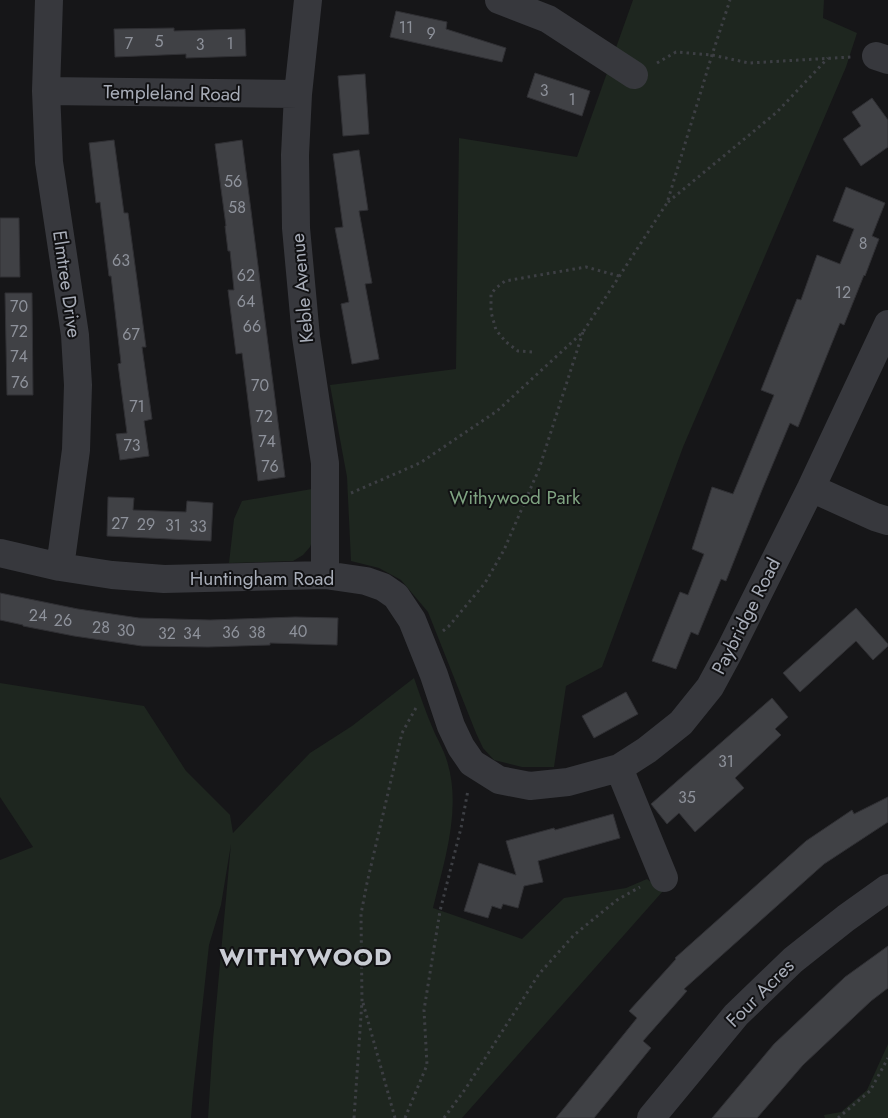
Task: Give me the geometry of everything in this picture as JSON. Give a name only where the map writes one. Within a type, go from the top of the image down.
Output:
[{"type":"street","name":"Elmtree Drive","points":[[49,0],[46,91],[49,162],[75,335],[78,385],[76,450],[60,567]]},
{"type":"street","name":"Keble Avenue","points":[[308,0],[298,94],[295,155],[296,228],[306,337],[325,463],[325,575]]},
{"type":"street","points":[[499,0],[548,19],[634,76]]},
{"type":"street","name":"Templeland Road","points":[[46,91],[298,94]]},
{"type":"street","name":"Paybridge Road","points":[[499,780],[530,786],[568,782],[619,768],[647,750],[681,723],[710,687],[730,650],[811,488],[888,324]]},
{"type":"street","points":[[811,488],[888,521]]},
{"type":"street","name":"Huntingham Road","points":[[0,553],[60,567],[112,575],[164,579],[325,575],[366,581],[383,587],[396,596],[412,620],[434,675],[451,726],[461,747],[472,762],[499,780]]},
{"type":"street","points":[[619,768],[662,874]]},
{"type":"street","name":"Four Acres","points":[[651,1118],[736,1015],[772,980],[793,960],[888,888]]},
{"type":"path","points":[[325,504],[428,458],[497,411],[583,332],[667,203],[730,0]]},
{"type":"path","points":[[634,76],[676,52],[712,55],[749,63],[829,57],[882,58]]},
{"type":"path","points":[[667,203],[777,112],[829,57]]},
{"type":"path","points":[[532,352],[518,351],[506,342],[496,330],[491,312],[491,294],[496,288],[505,282],[586,267],[619,276]]},
{"type":"path","points":[[423,646],[450,626],[462,612],[485,583],[504,550],[539,469],[583,332]]},
{"type":"path","points":[[354,1118],[362,1000],[361,914],[402,733],[434,675]]},
{"type":"path","points":[[405,1118],[427,1064],[424,1010],[440,911],[461,828],[472,762]]},
{"type":"path","points":[[444,1118],[466,1088],[539,974],[574,935],[617,900],[662,874]]},
{"type":"path","points":[[362,1000],[395,1118]]},
{"type":"path","points":[[838,1118],[870,1091],[888,1058]]},
{"type":"green space","name":"Withywood Park","points":[[633,0],[824,0],[823,18],[857,33],[846,67],[683,447],[602,667],[566,686],[554,767],[522,767],[494,760],[483,748],[428,612],[401,580],[379,568],[351,561],[347,477],[330,385],[456,369],[459,138],[577,157]]},
{"type":"green space","points":[[312,489],[313,539],[310,547],[303,555],[293,561],[229,563],[234,519],[242,501]]},
{"type":"green space","points":[[414,678],[430,723],[446,757],[453,798],[450,835],[433,908],[522,939],[564,898],[626,888],[647,879],[663,891],[462,1118],[208,1118],[213,1040],[231,844],[221,905],[209,945],[191,1118],[0,1118],[0,860],[33,847],[0,797],[0,683],[144,706],[186,771],[230,815],[233,833],[310,753],[352,726]]},
{"type":"green space","points":[[888,1044],[888,1118],[825,1118],[824,1115],[841,1112],[867,1090]]},
{"type":"building","points":[[396,11],[447,22],[446,29],[506,48],[502,62],[390,37]]},
{"type":"building","points":[[174,28],[174,31],[245,29],[246,56],[186,58],[186,54],[115,57],[114,29]]},
{"type":"building","points":[[535,73],[590,91],[582,116],[527,97]]},
{"type":"building","points":[[365,74],[369,134],[343,136],[338,76]]},
{"type":"building","points":[[872,98],[888,120],[888,147],[861,166],[843,139],[861,126],[852,112]]},
{"type":"building","points":[[114,140],[124,213],[128,213],[146,347],[142,347],[152,419],[144,421],[149,456],[120,460],[116,434],[127,433],[118,364],[121,363],[111,276],[109,276],[100,202],[96,203],[89,143]]},
{"type":"building","points":[[242,140],[285,477],[258,481],[242,353],[236,354],[228,290],[234,290],[215,144]]},
{"type":"building","points":[[359,150],[368,210],[359,211],[372,283],[365,284],[379,359],[352,364],[341,304],[349,302],[335,228],[343,227],[333,154]]},
{"type":"building","points":[[846,187],[885,203],[872,236],[879,239],[865,276],[844,325],[840,323],[798,427],[790,423],[726,581],[721,579],[698,635],[691,632],[676,669],[652,661],[680,592],[688,595],[704,554],[692,549],[712,487],[733,494],[774,395],[761,390],[797,299],[801,300],[817,255],[840,264],[854,229],[833,221]]},
{"type":"building","points":[[0,218],[19,218],[20,277],[0,277]]},
{"type":"building","points":[[5,293],[32,293],[33,395],[7,395]]},
{"type":"building","points":[[108,497],[134,498],[133,510],[186,512],[187,501],[213,503],[211,541],[107,536]]},
{"type":"building","points":[[0,593],[78,609],[139,618],[210,620],[295,617],[338,618],[337,645],[270,643],[270,645],[208,647],[142,646],[74,636],[0,620]]},
{"type":"building","points":[[856,608],[888,646],[873,660],[856,641],[800,692],[783,673]]},
{"type":"building","points":[[626,692],[638,714],[594,738],[582,716]]},
{"type":"building","points":[[772,698],[788,717],[775,729],[781,735],[735,778],[744,788],[695,832],[679,813],[667,824],[651,804]]},
{"type":"building","points":[[888,797],[888,822],[824,864],[684,989],[687,991],[643,1041],[651,1048],[594,1118],[556,1118],[637,1018],[629,1011],[675,958],[806,841],[852,810],[854,814]]},
{"type":"building","points":[[613,814],[620,838],[538,861],[543,882],[524,886],[518,908],[503,904],[501,909],[492,906],[488,918],[464,911],[479,863],[516,875],[506,841]]},
{"type":"building","points":[[888,946],[888,988],[871,1001],[803,1065],[757,1118],[712,1118],[774,1044],[845,977]]},
{"type":"district","name":"WITHYWOOD","points":[[306,956]]}]
